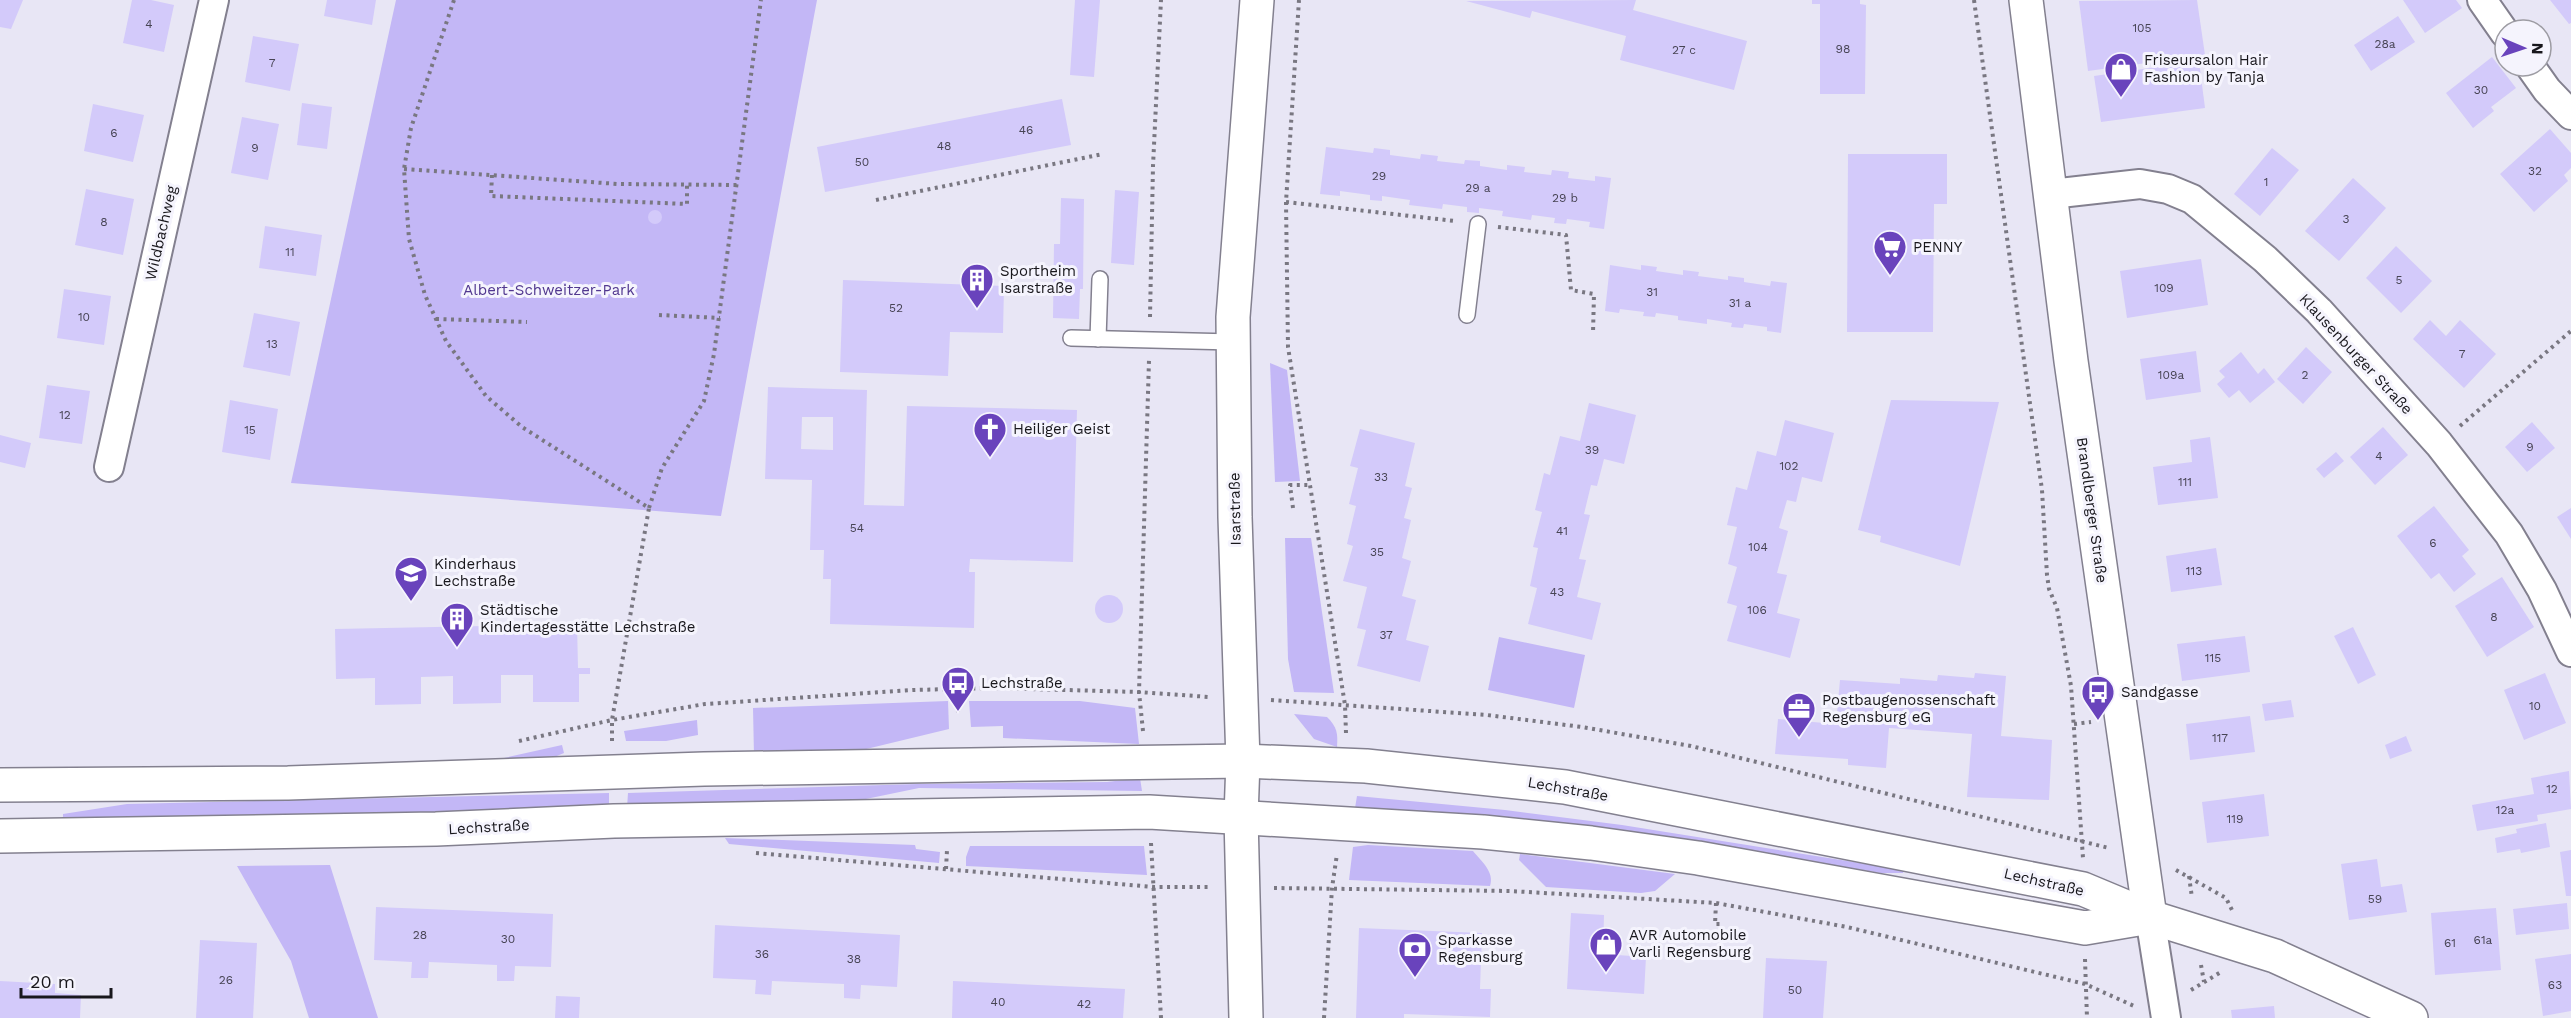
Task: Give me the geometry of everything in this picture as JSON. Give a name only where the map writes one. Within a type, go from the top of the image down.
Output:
[{"type":"street","name":"Wildbachweg","points":[[109,467],[214,0]]},
{"type":"street","name":"Isarstraße","points":[[1246,1018],[1241,817],[1243,760],[1235,518],[1233,342],[1247,109],[1257,0]]},
{"type":"street","name":"Brandlberger Straße","points":[[2026,0],[2074,384],[2165,1012]]},
{"type":"street","points":[[2482,0],[2495,18]]},
{"type":"street","points":[[2538,78],[2571,115]]},
{"type":"street","name":"Klausenburger Straße","points":[[2051,194],[2140,184],[2168,189],[2192,199],[2265,259],[2319,311],[2439,444],[2509,534],[2542,590],[2571,652]]},
{"type":"street","name":"Lechstraße","points":[[0,785],[288,783],[704,769],[1243,760],[1346,765],[1507,779],[1564,787],[2083,889],[2150,917]]},
{"type":"street","name":"Lechstraße","points":[[0,836],[436,829],[614,821],[1126,812],[1504,834],[1698,858],[2085,928],[2150,917]]},
{"type":"street","points":[[2150,917],[2275,956],[2411,1018]]},
{"type":"lane","points":[[1467,315],[1478,224]]},
{"type":"lane","points":[[1098,339],[1100,279]]},
{"type":"lane","points":[[1071,338],[1233,342]]},
{"type":"path","points":[[454,0],[411,128],[404,169],[409,239],[425,295],[446,341],[486,396],[522,427],[650,508]]},
{"type":"path","points":[[748,852],[1154,887],[1510,891],[1716,903],[1847,927],[2085,984],[2132,1006],[2165,1012],[2256,951],[2226,898],[2182,872],[2141,856],[1691,746],[1487,714],[1139,692],[956,689],[705,704],[612,720],[650,508],[662,468],[704,401],[720,318],[761,0]]},
{"type":"path","points":[[1299,0],[1286,202],[1288,346],[1345,705],[1346,765]]},
{"type":"path","points":[[1974,0],[2042,490],[2047,575],[2049,589],[2057,608],[2071,686],[2084,841],[2083,889]]},
{"type":"path","points":[[876,200],[1103,154]]},
{"type":"path","points":[[404,169],[618,184],[738,185]]},
{"type":"path","points":[[492,175],[491,196],[687,204],[687,183]]},
{"type":"path","points":[[659,315],[720,318]]},
{"type":"path","points":[[436,319],[527,322]]},
{"type":"path","points":[[2439,444],[2571,331]]},
{"type":"path","points":[[1293,508],[1290,485],[1310,485]]},
{"type":"path","points":[[956,689],[958,712]]},
{"type":"path","points":[[2074,724],[2098,721]]},
{"type":"path","points":[[1324,1018],[1332,888],[1341,823]]},
{"type":"path","points":[[946,869],[947,850]]},
{"type":"path","points":[[1154,887],[1161,1018]]},
{"type":"path","points":[[1716,903],[1715,924],[1723,924]]},
{"type":"path","points":[[2085,928],[2086,1018]]},
{"type":"green space","name":"Albert-Schweitzer-Park","points":[[396,0],[817,0],[721,516],[291,483]]},
{"type":"green space","points":[[1270,363],[1287,370],[1300,481],[1275,482]]},
{"type":"green space","points":[[1285,538],[1311,538],[1334,693],[1294,692],[1288,659]]},
{"type":"green space","points":[[1499,637],[1585,655],[1574,708],[1488,690]]},
{"type":"green space","points":[[948,701],[949,729],[858,751],[754,756],[753,708]]},
{"type":"green space","points":[[969,701],[1080,701],[1135,708],[1139,744],[1003,738],[1003,726],[971,727]]},
{"type":"green space","points":[[1294,714],[1327,717],[1336,730],[1337,747],[1314,739]]},
{"type":"green space","points":[[697,720],[698,735],[666,741],[626,741],[624,731]]},
{"type":"green space","points":[[562,745],[564,753],[540,763],[505,764],[504,758]]},
{"type":"green space","points":[[1140,778],[1142,791],[919,788],[861,800],[627,808],[628,793],[918,784],[1107,782]]},
{"type":"green space","points":[[609,793],[609,810],[63,821],[63,814],[127,804]]},
{"type":"green space","points":[[1357,796],[1505,810],[1622,825],[1904,870],[1903,873],[1881,873],[1704,845],[1355,808]]},
{"type":"green space","points":[[725,838],[915,845],[916,849],[940,852],[939,863],[729,844]]},
{"type":"green space","points":[[1368,845],[1473,851],[1489,871],[1490,886],[1349,880],[1353,847]]},
{"type":"green space","points":[[970,846],[1144,846],[1147,875],[966,866]]},
{"type":"green space","points":[[1520,854],[1675,874],[1655,891],[1641,893],[1546,887],[1519,860]]},
{"type":"green space","points":[[330,865],[378,1018],[309,1018],[291,961],[237,866]]},
{"type":"building","points":[[0,0],[23,0],[11,29],[0,27]]},
{"type":"building","points":[[132,0],[151,0],[174,5],[164,52],[123,43]]},
{"type":"building","points":[[327,0],[376,0],[372,25],[324,16]]},
{"type":"building","points":[[1075,0],[1100,0],[1094,77],[1070,75]]},
{"type":"building","points":[[1636,0],[1633,10],[1747,41],[1734,90],[1620,60],[1626,36],[1532,11],[1530,18],[1466,1]]},
{"type":"building","points":[[1812,0],[1860,0],[1860,4],[1866,5],[1865,94],[1820,94],[1820,4],[1812,4]]},
{"type":"building","points":[[2197,0],[2205,55],[2088,71],[2079,1]]},
{"type":"building","points":[[2403,0],[2456,0],[2462,8],[2425,33]]},
{"type":"building","points":[[2550,0],[2571,0],[2571,23],[2569,24]]},
{"type":"building","points":[[2398,16],[2415,42],[2371,71],[2354,45]]},
{"type":"building","points":[[253,36],[299,44],[290,91],[245,82]]},
{"type":"building","points":[[2492,57],[2493,78],[2508,78],[2516,88],[2491,107],[2494,111],[2473,128],[2446,93]]},
{"type":"building","points":[[2199,61],[2205,108],[2101,122],[2094,76]]},
{"type":"building","points":[[1062,99],[1071,145],[825,192],[817,147]]},
{"type":"building","points":[[302,103],[332,107],[327,149],[297,145]]},
{"type":"building","points":[[93,104],[144,115],[133,162],[84,151]]},
{"type":"building","points":[[242,117],[279,124],[268,180],[231,173]]},
{"type":"building","points":[[2550,129],[2571,153],[2571,168],[2564,175],[2568,181],[2534,212],[2500,174]]},
{"type":"building","points":[[1326,147],[1373,153],[1374,148],[1390,150],[1390,155],[1420,159],[1421,154],[1438,156],[1437,161],[1464,164],[1465,160],[1480,161],[1480,166],[1507,170],[1507,165],[1525,167],[1524,172],[1551,175],[1552,170],[1569,172],[1568,178],[1595,181],[1595,176],[1611,178],[1604,229],[1589,227],[1590,222],[1567,219],[1566,224],[1554,223],[1555,218],[1532,215],[1531,220],[1502,216],[1503,211],[1479,208],[1479,213],[1467,212],[1467,207],[1443,204],[1442,209],[1409,205],[1410,200],[1382,196],[1382,201],[1370,200],[1370,195],[1340,191],[1340,196],[1320,194]]},
{"type":"building","points":[[2272,148],[2299,170],[2260,216],[2234,194]]},
{"type":"building","name":"PENNY","points":[[1848,154],[1947,154],[1947,204],[1934,204],[1933,332],[1847,332]]},
{"type":"building","points":[[2353,178],[2386,208],[2339,261],[2305,231]]},
{"type":"building","points":[[86,189],[134,199],[123,255],[75,245]]},
{"type":"building","points":[[1115,190],[1139,192],[1134,265],[1111,263]]},
{"type":"building","points":[[1061,198],[1084,199],[1083,289],[1080,289],[1079,319],[1053,318],[1054,244],[1060,244]]},
{"type":"building","points":[[652,210],[658,210],[662,217],[658,224],[652,224],[648,220],[648,214]]},
{"type":"building","points":[[265,226],[322,235],[316,276],[259,268]]},
{"type":"building","points":[[2396,246],[2432,281],[2401,313],[2366,278]]},
{"type":"building","points":[[2201,259],[2208,305],[2127,318],[2120,271]]},
{"type":"building","points":[[1610,265],[1641,270],[1641,265],[1657,267],[1656,271],[1683,275],[1683,270],[1699,272],[1698,276],[1728,280],[1728,276],[1744,278],[1744,282],[1770,286],[1771,281],[1787,283],[1781,333],[1767,331],[1767,327],[1744,324],[1743,328],[1731,327],[1732,323],[1707,319],[1707,324],[1678,320],[1678,316],[1656,313],[1655,317],[1643,316],[1644,312],[1620,309],[1619,313],[1605,311]]},
{"type":"building","points":[[843,280],[1004,286],[1003,333],[950,332],[948,376],[840,372]]},
{"type":"building","points":[[64,289],[111,296],[104,345],[57,338]]},
{"type":"building","points":[[254,313],[300,322],[290,376],[243,367]]},
{"type":"building","points":[[2430,320],[2446,336],[2460,320],[2496,354],[2464,388],[2413,339]]},
{"type":"building","points":[[2306,347],[2332,372],[2303,404],[2277,379]]},
{"type":"building","points":[[2196,351],[2201,392],[2146,400],[2140,359]]},
{"type":"building","points":[[2241,352],[2258,374],[2264,368],[2275,382],[2250,403],[2239,390],[2229,398],[2217,384],[2225,377],[2219,371]]},
{"type":"building","points":[[47,385],[90,391],[82,444],[39,438]]},
{"type":"building","points":[[768,387],[867,390],[864,505],[904,506],[907,406],[1077,410],[1073,562],[970,559],[969,572],[975,572],[974,628],[830,624],[831,579],[823,579],[824,550],[810,550],[812,480],[765,479]],"holes":[[[802,417],[833,417],[833,450],[801,449]]]},
{"type":"building","points":[[230,400],[278,409],[270,460],[222,452]]},
{"type":"building","points":[[1891,400],[1999,402],[1960,566],[1880,542],[1881,536],[1858,530]]},
{"type":"building","points":[[1589,403],[1636,415],[1624,464],[1604,459],[1597,486],[1591,485],[1584,514],[1590,515],[1579,559],[1586,560],[1577,597],[1601,603],[1592,640],[1528,624],[1537,588],[1530,586],[1538,548],[1533,547],[1542,512],[1535,510],[1544,473],[1550,475],[1560,436],[1580,441]]},
{"type":"building","points":[[1785,420],[1834,433],[1822,482],[1802,477],[1796,502],[1787,500],[1779,528],[1788,531],[1777,573],[1787,575],[1777,613],[1800,619],[1790,658],[1727,641],[1737,606],[1727,603],[1737,567],[1728,564],[1737,527],[1727,525],[1736,487],[1747,490],[1757,451],[1776,456]]},
{"type":"building","points":[[2532,422],[2555,448],[2527,472],[2505,447]]},
{"type":"building","points":[[2383,427],[2408,455],[2375,485],[2350,457]]},
{"type":"building","points":[[1360,429],[1415,443],[1405,486],[1412,488],[1404,518],[1411,520],[1402,558],[1411,561],[1402,596],[1416,600],[1406,640],[1429,646],[1420,682],[1357,666],[1366,630],[1357,628],[1367,587],[1343,581],[1353,546],[1347,544],[1356,506],[1349,504],[1358,468],[1350,466]]},
{"type":"building","points":[[0,435],[31,443],[25,468],[0,462]]},
{"type":"building","points":[[2210,437],[2218,498],[2158,505],[2153,467],[2192,462],[2190,440]]},
{"type":"building","points":[[2336,452],[2344,461],[2324,478],[2316,469]]},
{"type":"building","points":[[2434,506],[2469,550],[2462,556],[2476,574],[2454,592],[2439,573],[2431,579],[2397,536]]},
{"type":"building","points":[[2571,508],[2571,539],[2557,517]]},
{"type":"building","points":[[2216,548],[2222,585],[2171,592],[2166,556]]},
{"type":"building","points":[[2502,577],[2534,627],[2487,657],[2455,606]]},
{"type":"building","points":[[1109,595],[1119,599],[1123,609],[1119,619],[1109,623],[1099,619],[1095,609],[1099,599]]},
{"type":"building","name":"Städtische Kindertagesstätte Lechstraße","points":[[577,624],[578,668],[590,668],[590,674],[579,674],[579,702],[533,702],[533,675],[501,675],[501,703],[453,704],[453,676],[421,677],[421,704],[375,705],[375,678],[336,679],[335,629]]},
{"type":"building","points":[[2353,627],[2376,675],[2358,684],[2334,636]]},
{"type":"building","points":[[2245,636],[2250,672],[2182,681],[2177,644]]},
{"type":"building","points":[[1975,673],[2006,676],[2001,736],[2052,740],[2049,800],[1967,797],[1972,734],[1889,728],[1886,768],[1848,765],[1848,759],[1775,754],[1778,719],[1836,724],[1840,680],[1900,684],[1900,678],[1937,681],[1938,675],[1974,678]]},
{"type":"building","points":[[2545,673],[2566,723],[2524,740],[2504,690]]},
{"type":"building","points":[[2291,700],[2294,717],[2265,721],[2262,704]]},
{"type":"building","points":[[2250,716],[2255,752],[2190,760],[2186,724]]},
{"type":"building","points":[[2406,736],[2412,751],[2390,759],[2385,745]]},
{"type":"building","points":[[2569,771],[2571,809],[2537,815],[2538,821],[2477,831],[2472,805],[2534,794],[2531,778]]},
{"type":"building","points":[[2264,794],[2269,836],[2207,843],[2202,802]]},
{"type":"building","points":[[2546,823],[2550,847],[2521,853],[2520,849],[2497,853],[2495,838],[2517,833],[2516,829]]},
{"type":"building","points":[[2571,850],[2571,896],[2566,896],[2560,852]]},
{"type":"building","points":[[2377,859],[2381,887],[2402,884],[2407,912],[2349,920],[2341,864]]},
{"type":"building","points":[[2567,903],[2569,929],[2516,935],[2513,909]]},
{"type":"building","points":[[376,907],[553,914],[551,967],[515,966],[514,981],[497,981],[497,965],[429,962],[428,978],[411,978],[412,962],[374,960]]},
{"type":"building","points":[[2496,908],[2501,970],[2435,975],[2431,913]]},
{"type":"building","name":"AVR Automobile Varli Regensburg","points":[[1571,913],[1604,915],[1603,954],[1646,957],[1644,994],[1567,989]]},
{"type":"building","points":[[715,925],[900,935],[897,987],[861,985],[860,999],[844,998],[844,984],[772,981],[771,995],[755,994],[756,980],[713,978]]},
{"type":"building","points":[[1359,928],[1482,933],[1480,989],[1491,989],[1490,1017],[1404,1014],[1404,1018],[1356,1018]]},
{"type":"building","points":[[200,940],[257,943],[253,1018],[196,1018]]},
{"type":"building","points":[[2571,954],[2571,1011],[2543,1016],[2535,959]]},
{"type":"building","points":[[1766,958],[1827,961],[1823,1018],[1763,1018]]},
{"type":"building","points":[[0,981],[55,984],[55,993],[81,995],[80,1018],[0,1018]]},
{"type":"building","points":[[953,981],[1125,989],[1123,1018],[952,1018]]},
{"type":"building","points":[[556,996],[580,997],[579,1018],[555,1018]]},
{"type":"building","points":[[2274,1006],[2275,1018],[2232,1018],[2231,1010]]},
{"type":"place","name":"Friseursalon Hair Fashion by Tanja","points":[[2121,98]]},
{"type":"place","name":"PENNY","points":[[1890,276]]},
{"type":"place","name":"Sportheim Isarstraße","points":[[977,309]]},
{"type":"place","name":"Heiliger Geist","points":[[990,458]]},
{"type":"place","name":"Kinderhaus Lechstraße","points":[[411,602]]},
{"type":"place","name":"Städtische Kindertagesstätte Lechstraße","points":[[457,648]]},
{"type":"place","name":"Lechstraße","points":[[958,712]]},
{"type":"place","name":"Sandgasse","points":[[2098,721]]},
{"type":"place","name":"Postbaugenossenschaft Regensburg eG","points":[[1799,738]]},
{"type":"place","name":"AVR Automobile Varli Regensburg","points":[[1606,973]]},
{"type":"place","name":"Sparkasse Regensburg","points":[[1415,978]]}]
